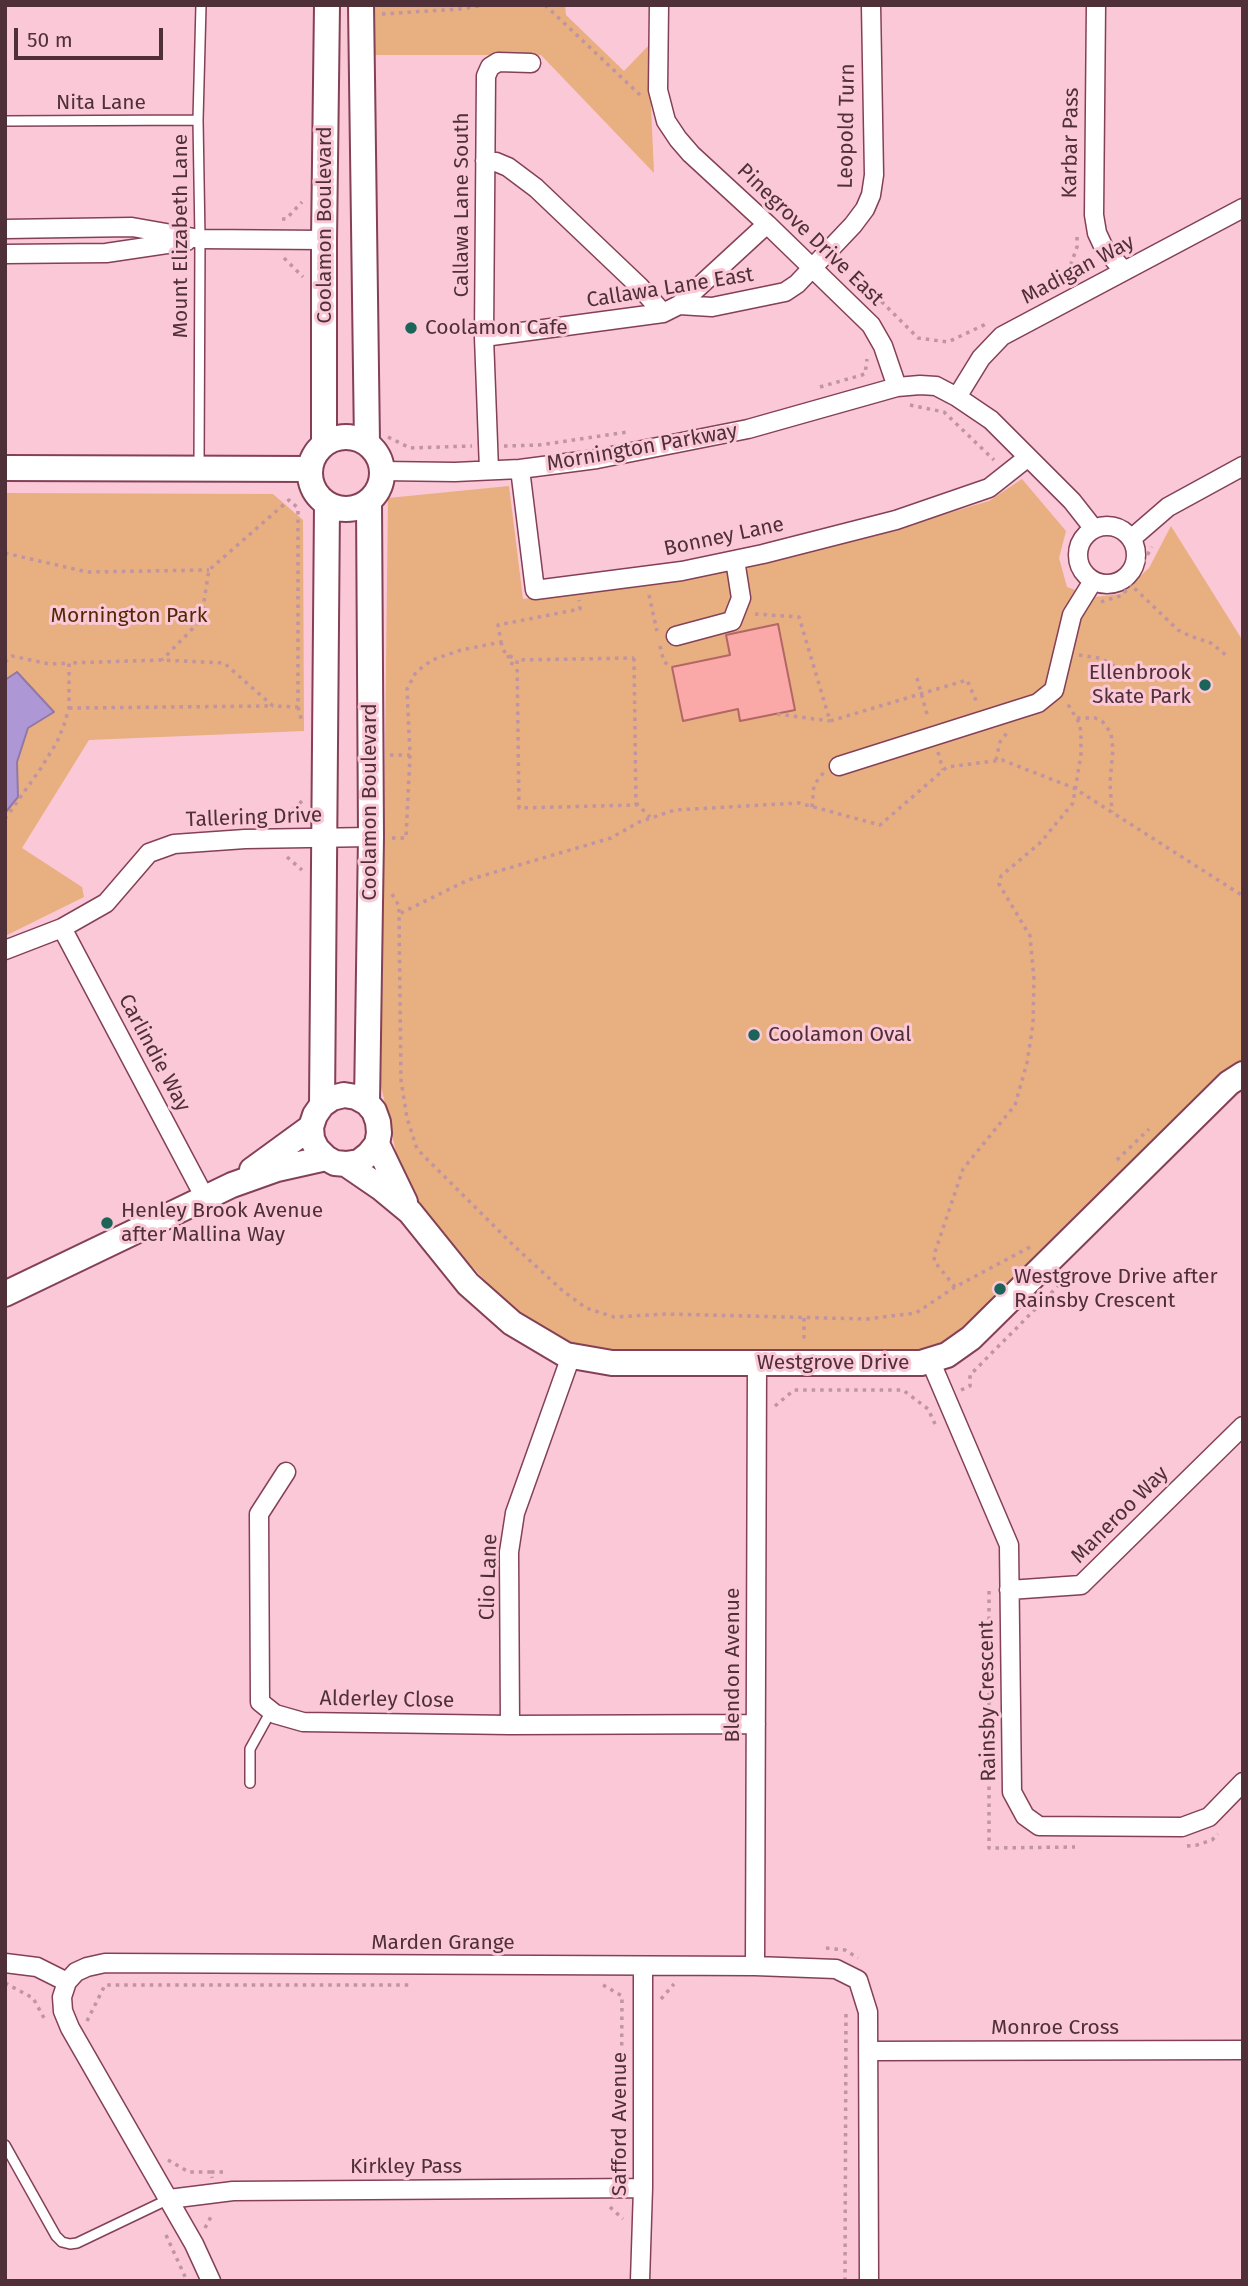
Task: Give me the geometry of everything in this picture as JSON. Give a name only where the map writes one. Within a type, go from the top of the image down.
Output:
[{"type":"street","name":"Coolamon Boulevard","points":[[324,444],[327,5]]},
{"type":"street","name":"Pinegrove Drive East","points":[[659,5],[658,90],[666,121],[678,139],[872,325],[883,345],[897,387]]},
{"type":"street","name":"Leopold Turn","points":[[811,268],[853,225],[871,195],[874,175],[871,5]]},
{"type":"street","name":"Karbar Pass","points":[[1096,5],[1094,215],[1098,236],[1104,248],[1124,271]]},
{"type":"street","name":"Coolamon Boulevard","points":[[370,10],[376,439]]},
{"type":"street","name":"Callawa Lane South","points":[[489,470],[484,337],[488,71],[498,62],[531,63]]},
{"type":"street","points":[[485,161],[508,167],[536,188],[639,286],[663,313]]},
{"type":"street","name":"Madigan Way","points":[[957,397],[981,358],[1002,336],[1243,208]]},
{"type":"street","points":[[679,305],[767,224]]},
{"type":"street","points":[[5,229],[132,227],[201,239],[324,240]]},
{"type":"street","points":[[5,254],[106,253],[201,239]]},
{"type":"street","name":"Callawa Lane East","points":[[484,337],[663,313],[679,305],[712,307],[785,292],[797,284],[811,268]]},
{"type":"street","points":[[897,387],[936,386],[990,420],[1072,501],[1094,529]]},
{"type":"street","name":"Mornington Parkway","points":[[382,471],[520,470],[597,458],[748,429],[897,387]]},
{"type":"street","points":[[341,438],[376,439],[375,453],[382,471],[376,492],[369,501],[353,509],[344,510],[327,504],[313,489],[310,470],[312,460],[324,444],[341,438]]},
{"type":"street","name":"Bonney Lane","points":[[520,470],[535,590],[682,571],[896,520],[989,488],[1027,458]]},
{"type":"street","points":[[1131,540],[1168,507],[1243,466]]},
{"type":"street","points":[[5,468],[198,467],[310,470]]},
{"type":"street","name":"Coolamon Boulevard","points":[[367,1103],[379,837],[369,501]]},
{"type":"street","points":[[322,1105],[327,504]]},
{"type":"street","points":[[1102,526],[1119,528],[1135,548],[1136,558],[1128,575],[1112,584],[1093,581],[1086,576],[1078,559],[1081,542],[1094,529],[1102,526]]},
{"type":"street","points":[[676,636],[732,621],[741,598],[734,560]]},
{"type":"street","points":[[839,766],[1038,703],[1054,690],[1072,615],[1093,581]]},
{"type":"street","name":"Tallering Drive","points":[[5,950],[62,928],[106,903],[149,853],[174,844],[245,839],[379,837]]},
{"type":"street","name":"Carlindie Way","points":[[62,928],[205,1198]]},
{"type":"street","name":"Westgrove Drive","points":[[336,1161],[381,1188],[410,1212],[468,1284],[512,1323],[566,1355],[612,1363],[921,1363],[947,1355],[971,1338],[1229,1083],[1243,1074]]},
{"type":"street","points":[[5,1294],[232,1185],[277,1169],[336,1161],[359,1161],[377,1144],[379,1122],[367,1103],[356,1097],[332,1098],[322,1105],[311,1127],[312,1139],[317,1149],[336,1161]]},
{"type":"street","points":[[232,1185],[311,1127]]},
{"type":"street","name":"Westgrove Drive","points":[[377,1144],[410,1212]]},
{"type":"street","name":"Clio Lane","points":[[510,1725],[509,1552],[515,1513],[571,1356]]},
{"type":"street","name":"Rainsby Crescent","points":[[930,1360],[1009,1545],[1012,1791],[1025,1816],[1039,1826],[1182,1827],[1209,1817],[1243,1782]]},
{"type":"street","name":"Blendon Avenue","points":[[755,1966],[756,1724],[765,1408],[757,1363]]},
{"type":"street","name":"Maneroo Way","points":[[1009,1590],[1081,1585],[1243,1426]]},
{"type":"street","points":[[271,1711],[260,1702],[259,1514],[286,1472]]},
{"type":"street","name":"Alderley Close","points":[[271,1711],[303,1721],[510,1725],[756,1724]]},
{"type":"street","points":[[5,1963],[37,1967],[67,1982],[62,1997],[63,2011],[71,2028],[194,2244],[211,2281]]},
{"type":"street","name":"Marden Grange","points":[[67,1982],[76,1972],[105,1963],[755,1966],[836,1969],[858,1980],[868,2012],[869,2281]]},
{"type":"street","name":"Safford Avenue","points":[[640,2281],[643,2188],[643,1967]]},
{"type":"street","name":"Monroe Cross","points":[[868,2051],[1243,2050]]},
{"type":"street","name":"Kirkley Pass","points":[[169,2199],[233,2191],[643,2188]]},
{"type":"lane","name":"Mount Elizabeth Lane","points":[[198,467],[201,239],[198,120],[201,5]]},
{"type":"lane","name":"Nita Lane","points":[[5,121],[198,120]]},
{"type":"lane","points":[[250,1783],[250,1749],[271,1711]]},
{"type":"lane","points":[[5,2145],[56,2236],[62,2242],[77,2243],[169,2199]]},
{"type":"path","points":[[370,10],[460,9],[485,5]]},
{"type":"path","points":[[545,5],[654,108],[662,107]]},
{"type":"path","points":[[304,201],[286,219],[276,219],[277,257],[286,258],[304,278]]},
{"type":"path","points":[[1064,286],[1077,247],[1077,233]]},
{"type":"path","points":[[1077,247],[1098,236]]},
{"type":"path","points":[[863,317],[881,300],[919,338],[948,342],[995,320]]},
{"type":"path","points":[[869,353],[864,374],[872,394]]},
{"type":"path","points":[[812,390],[864,374]]},
{"type":"path","points":[[908,405],[944,412],[1007,473]]},
{"type":"path","points":[[376,439],[410,448],[539,445],[630,432]]},
{"type":"path","points":[[69,708],[298,707],[298,508],[289,500],[209,570],[201,620],[162,660]]},
{"type":"path","points":[[1097,603],[1122,595],[1155,541]]},
{"type":"path","points":[[5,552],[87,572],[209,570]]},
{"type":"path","points":[[645,576],[664,662],[672,667]]},
{"type":"path","points":[[1130,584],[1178,630],[1211,643],[1227,656]]},
{"type":"path","points":[[577,585],[580,609],[498,625],[503,650],[517,663],[634,658],[636,803],[651,818]]},
{"type":"path","points":[[736,611],[748,618],[754,614],[799,617],[830,721]]},
{"type":"path","points":[[379,837],[407,838],[410,755],[407,689],[416,672],[432,660],[461,650],[501,642]]},
{"type":"path","points":[[1064,644],[1074,647],[1074,656],[1092,656],[1116,667]]},
{"type":"path","points":[[5,662],[12,656],[49,664],[162,660],[223,663],[273,706]]},
{"type":"path","points":[[5,819],[57,742],[69,708],[69,663]]},
{"type":"path","points":[[517,663],[519,808],[636,803]]},
{"type":"path","points":[[777,714],[830,721],[967,680],[975,702],[983,705]]},
{"type":"path","points":[[955,1287],[934,1261],[935,1252],[963,1169],[1015,1105],[1027,1063],[1033,1024],[1034,979],[1030,936],[999,884],[1001,876],[1041,842],[1073,803],[1081,754],[1080,724],[1071,707],[1054,690]]},
{"type":"path","points":[[1077,718],[1095,718],[1102,721],[1111,733],[1112,812]]},
{"type":"path","points":[[996,760],[1000,742],[1014,728]]},
{"type":"path","points":[[388,754],[410,755]]},
{"type":"path","points":[[1032,1246],[955,1287],[916,1313],[866,1319],[665,1314],[614,1317],[586,1308],[563,1291],[513,1245],[417,1149],[407,1118],[401,1080],[399,914],[468,880],[611,838],[639,822],[675,810],[799,803],[880,825],[947,767],[996,760],[1074,788],[1243,896]]},
{"type":"path","points":[[811,807],[817,779],[828,769],[839,766]]},
{"type":"path","points":[[1114,1163],[1152,1126]]},
{"type":"path","points":[[820,1948],[845,1950],[864,1963]]},
{"type":"path","points":[[660,2001],[672,1984],[686,1984]]},
{"type":"path","points":[[93,2031],[86,2020],[105,1985],[411,1985]]},
{"type":"path","points":[[591,1985],[605,1985],[622,1996],[621,2161],[610,2170],[610,2207],[623,2219]]},
{"type":"path","points":[[845,2281],[846,2009]]},
{"type":"path","points":[[167,2159],[189,2172],[211,2172],[214,2210],[204,2231]]},
{"type":"green space","points":[[365,5],[565,5],[566,15],[624,71],[652,42],[654,173],[541,55],[365,55]]},
{"type":"green space","points":[[1022,479],[1066,531],[1059,558],[1067,587],[1095,597],[1120,594],[1149,568],[1171,526],[1243,641],[1243,1064],[950,1343],[919,1356],[623,1353],[573,1346],[506,1303],[414,1204],[398,1161],[381,1086],[388,498],[509,486],[523,599],[680,578],[891,530],[989,501]]},
{"type":"green space","name":"Mornington Park","points":[[5,493],[273,494],[303,520],[304,731],[89,740],[22,848],[82,887],[84,897],[5,936]]},
{"type":"shaded area","points":[[17,672],[54,712],[28,728],[17,762],[18,797],[5,813],[5,680]]},
{"type":"building","points":[[778,624],[795,710],[740,721],[738,709],[683,721],[672,667],[730,655],[726,635]]},
{"type":"place","name":"Coolamon Cafe","points":[[411,328]]},
{"type":"place","name":"Ellenbrook Skate Park","points":[[1205,685]]},
{"type":"place","name":"Coolamon Oval","points":[[754,1035]]},
{"type":"place","name":"Henley Brook Avenue after Mallina Way","points":[[107,1223]]},
{"type":"place","name":"Westgrove Drive after Rainsby Crescent","points":[[1000,1289]]}]
